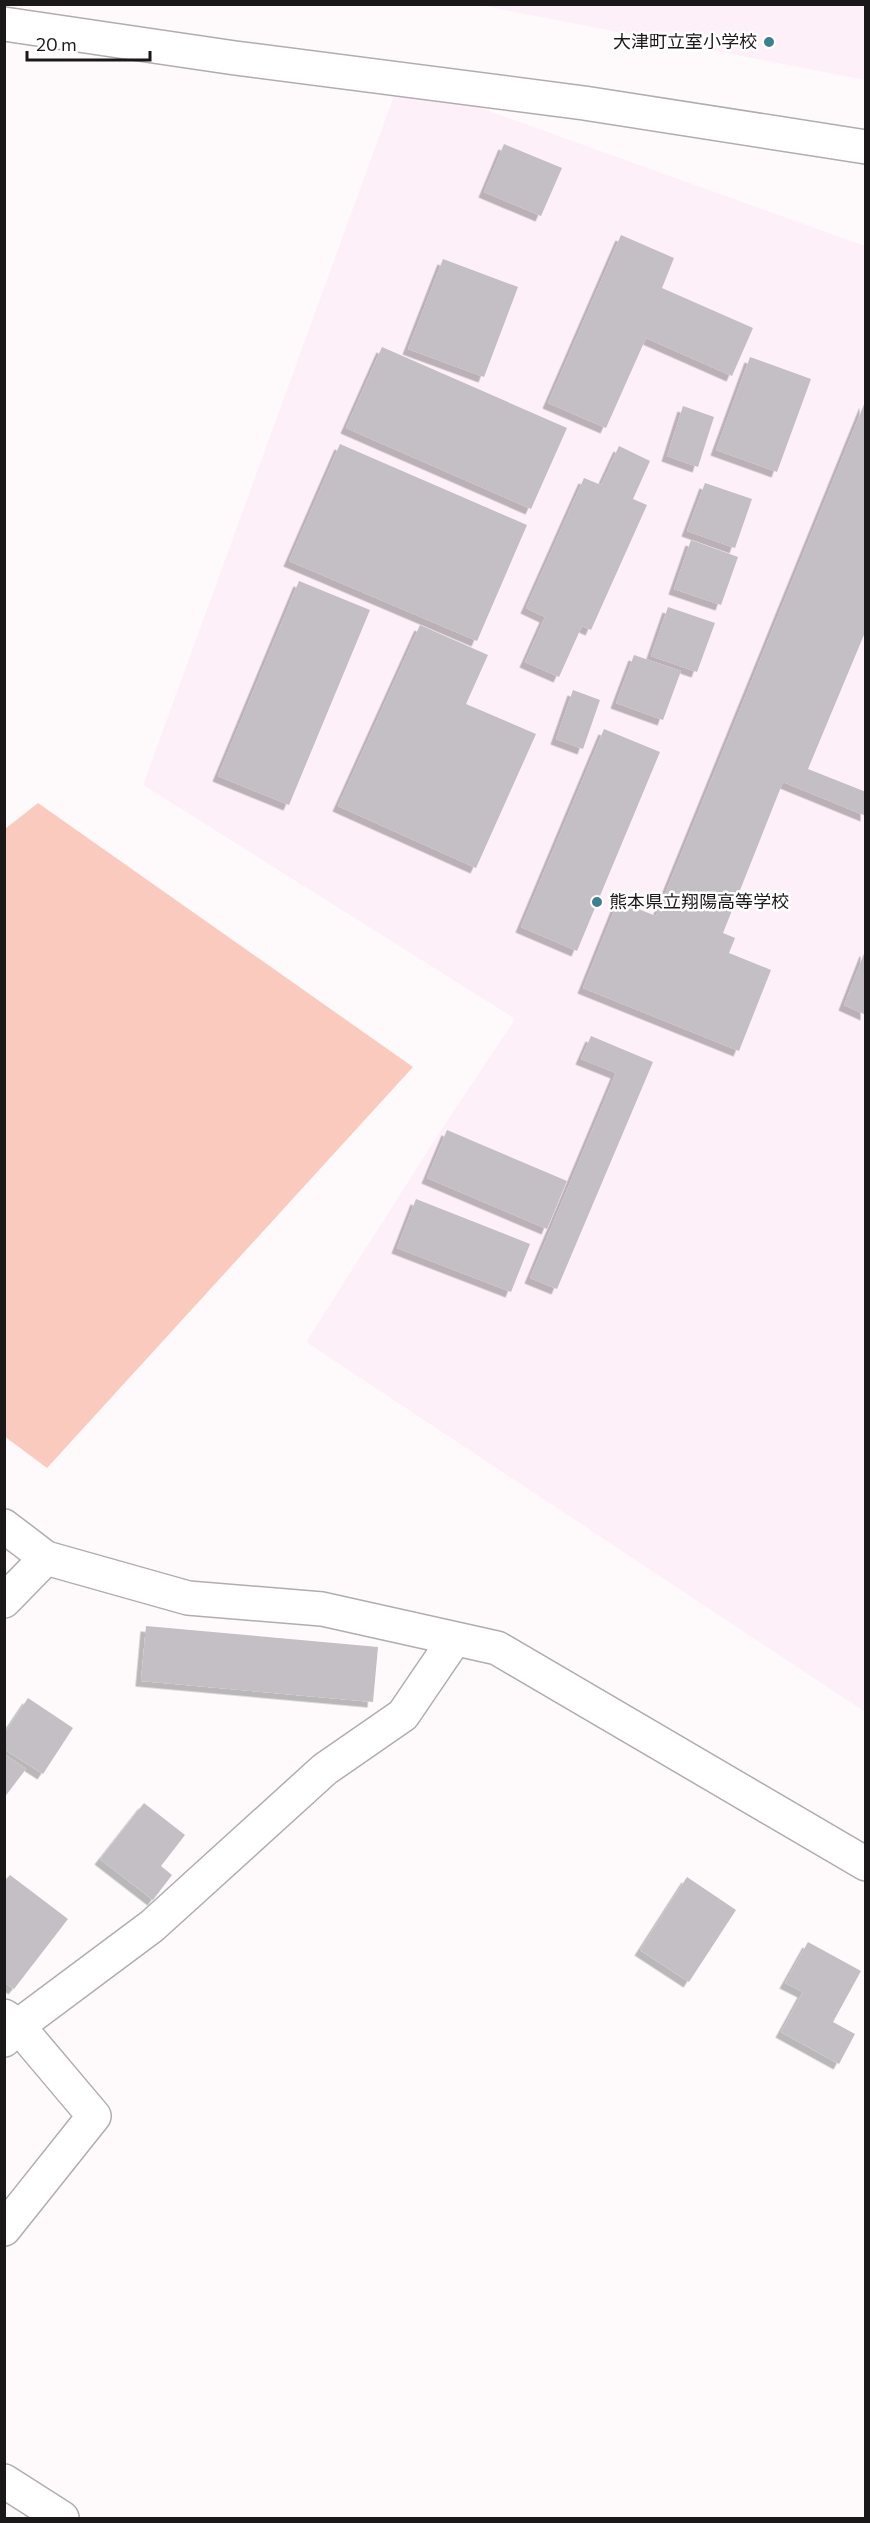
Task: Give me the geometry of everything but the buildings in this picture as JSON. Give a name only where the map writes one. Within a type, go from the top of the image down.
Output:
[{"type":"street","points":[[4,24],[235,58],[584,103],[866,147]]},
{"type":"street","points":[[4,1526],[46,1558],[188,1598],[322,1609],[497,1648],[866,1864]]},
{"type":"street","points":[[4,1601],[46,1558]]},
{"type":"street","points":[[4,2229],[94,2115],[9,2027],[152,1926],[326,1769],[403,1715],[454,1640]]},
{"type":"street","points":[[4,2481],[62,2518]]},
{"type":"shaded area","name":"大津町立室小学校","points":[[479,5],[865,5],[865,80]]},
{"type":"shaded area","name":"熊本県立翔陽高等学校","points":[[400,79],[865,246],[865,1712],[306,1342],[441,1130],[515,1019],[143,785]]},
{"type":"shaded area","points":[[38,803],[413,1067],[47,1468],[4,1436],[5,829]]},
{"type":"place","name":"大津町立室小学校","points":[[769,42]]},
{"type":"place","name":"熊本県立翔陽高等学校","points":[[597,902]]}]
